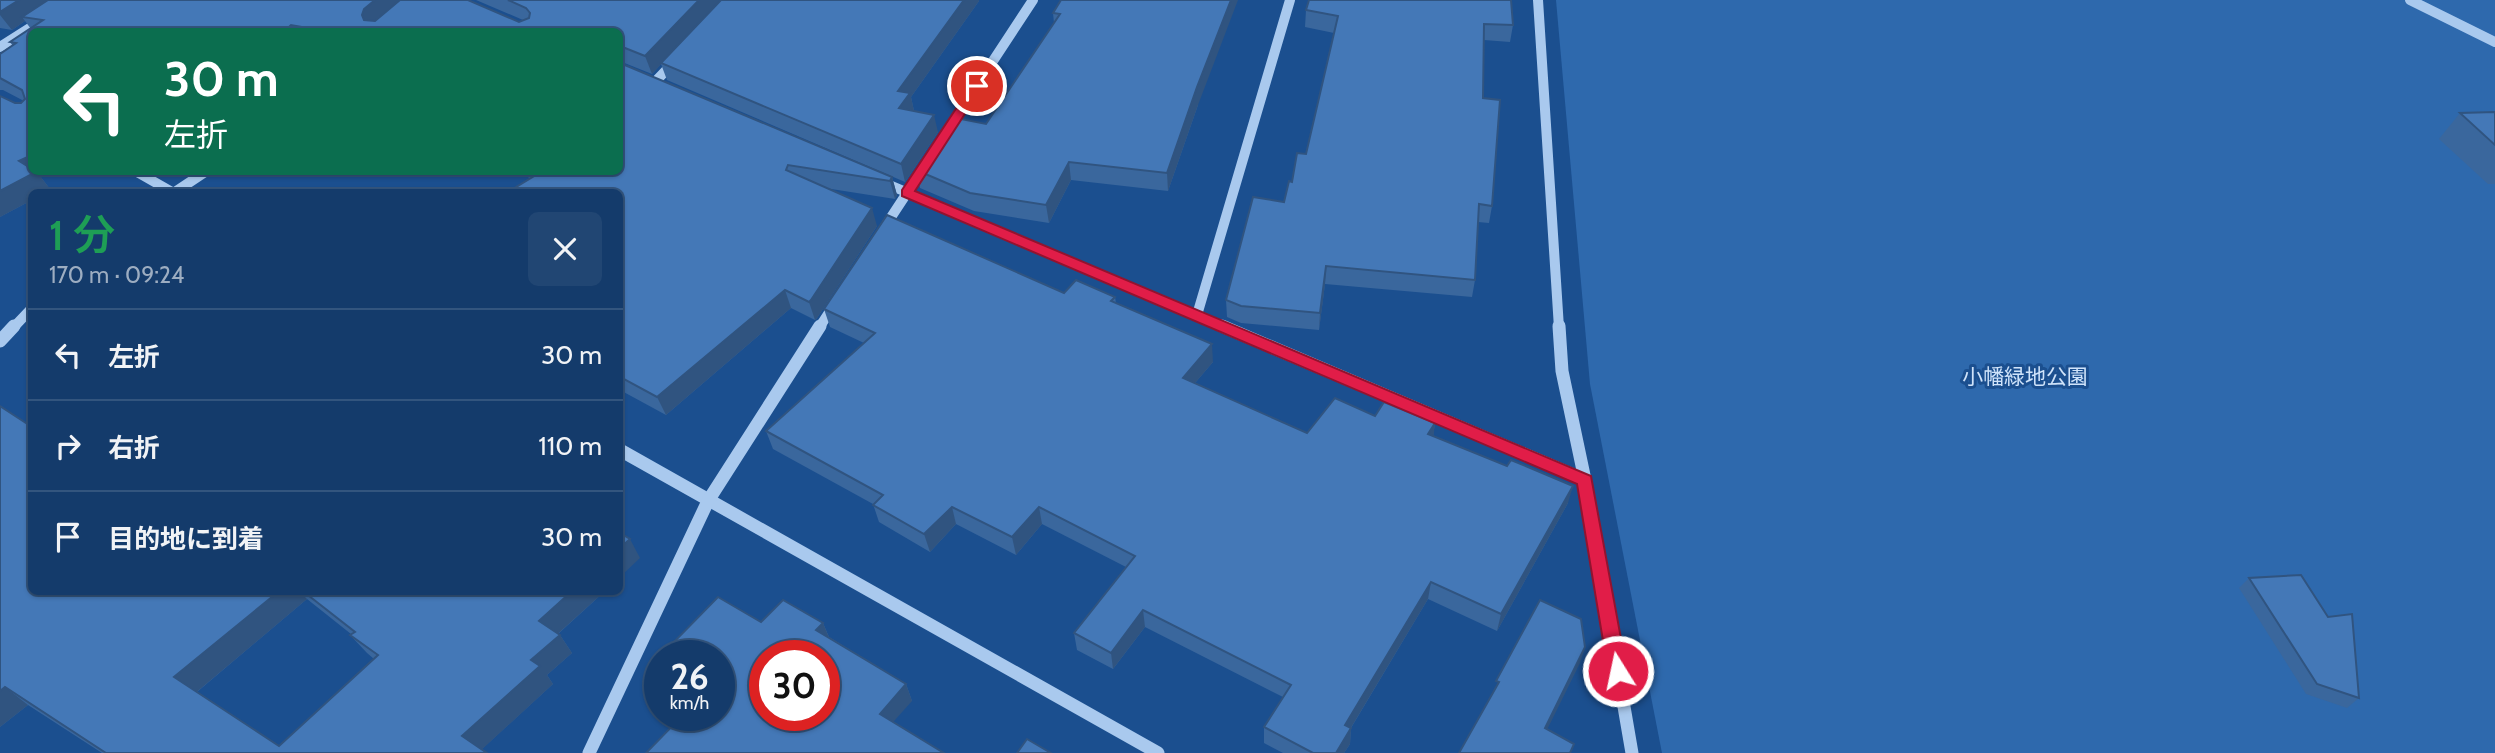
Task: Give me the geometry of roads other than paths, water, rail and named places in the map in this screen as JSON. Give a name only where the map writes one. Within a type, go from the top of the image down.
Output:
[{"type":"street","points":[[877,239],[1033,0]]},
{"type":"street","points":[[1196,315],[1290,0]]},
{"type":"street","points":[[1538,0],[1562,371],[1585,480],[1632,753]]},
{"type":"street","points":[[2410,0],[2495,41]]},
{"type":"street","points":[[29,28],[52,13]]},
{"type":"street","points":[[0,47],[28,29]]},
{"type":"street","points":[[666,89],[648,81],[680,56]]},
{"type":"street","points":[[143,175],[168,189]]},
{"type":"street","points":[[179,189],[200,175]]},
{"type":"street","points":[[869,177],[1585,480]]},
{"type":"street","points":[[589,753],[708,501],[840,296]]},
{"type":"street","points":[[0,341],[28,312]]},
{"type":"street","points":[[623,452],[1158,753]]},
{"type":"park label","name":"小幡緑地公園","points":[[2025,376]]}]
